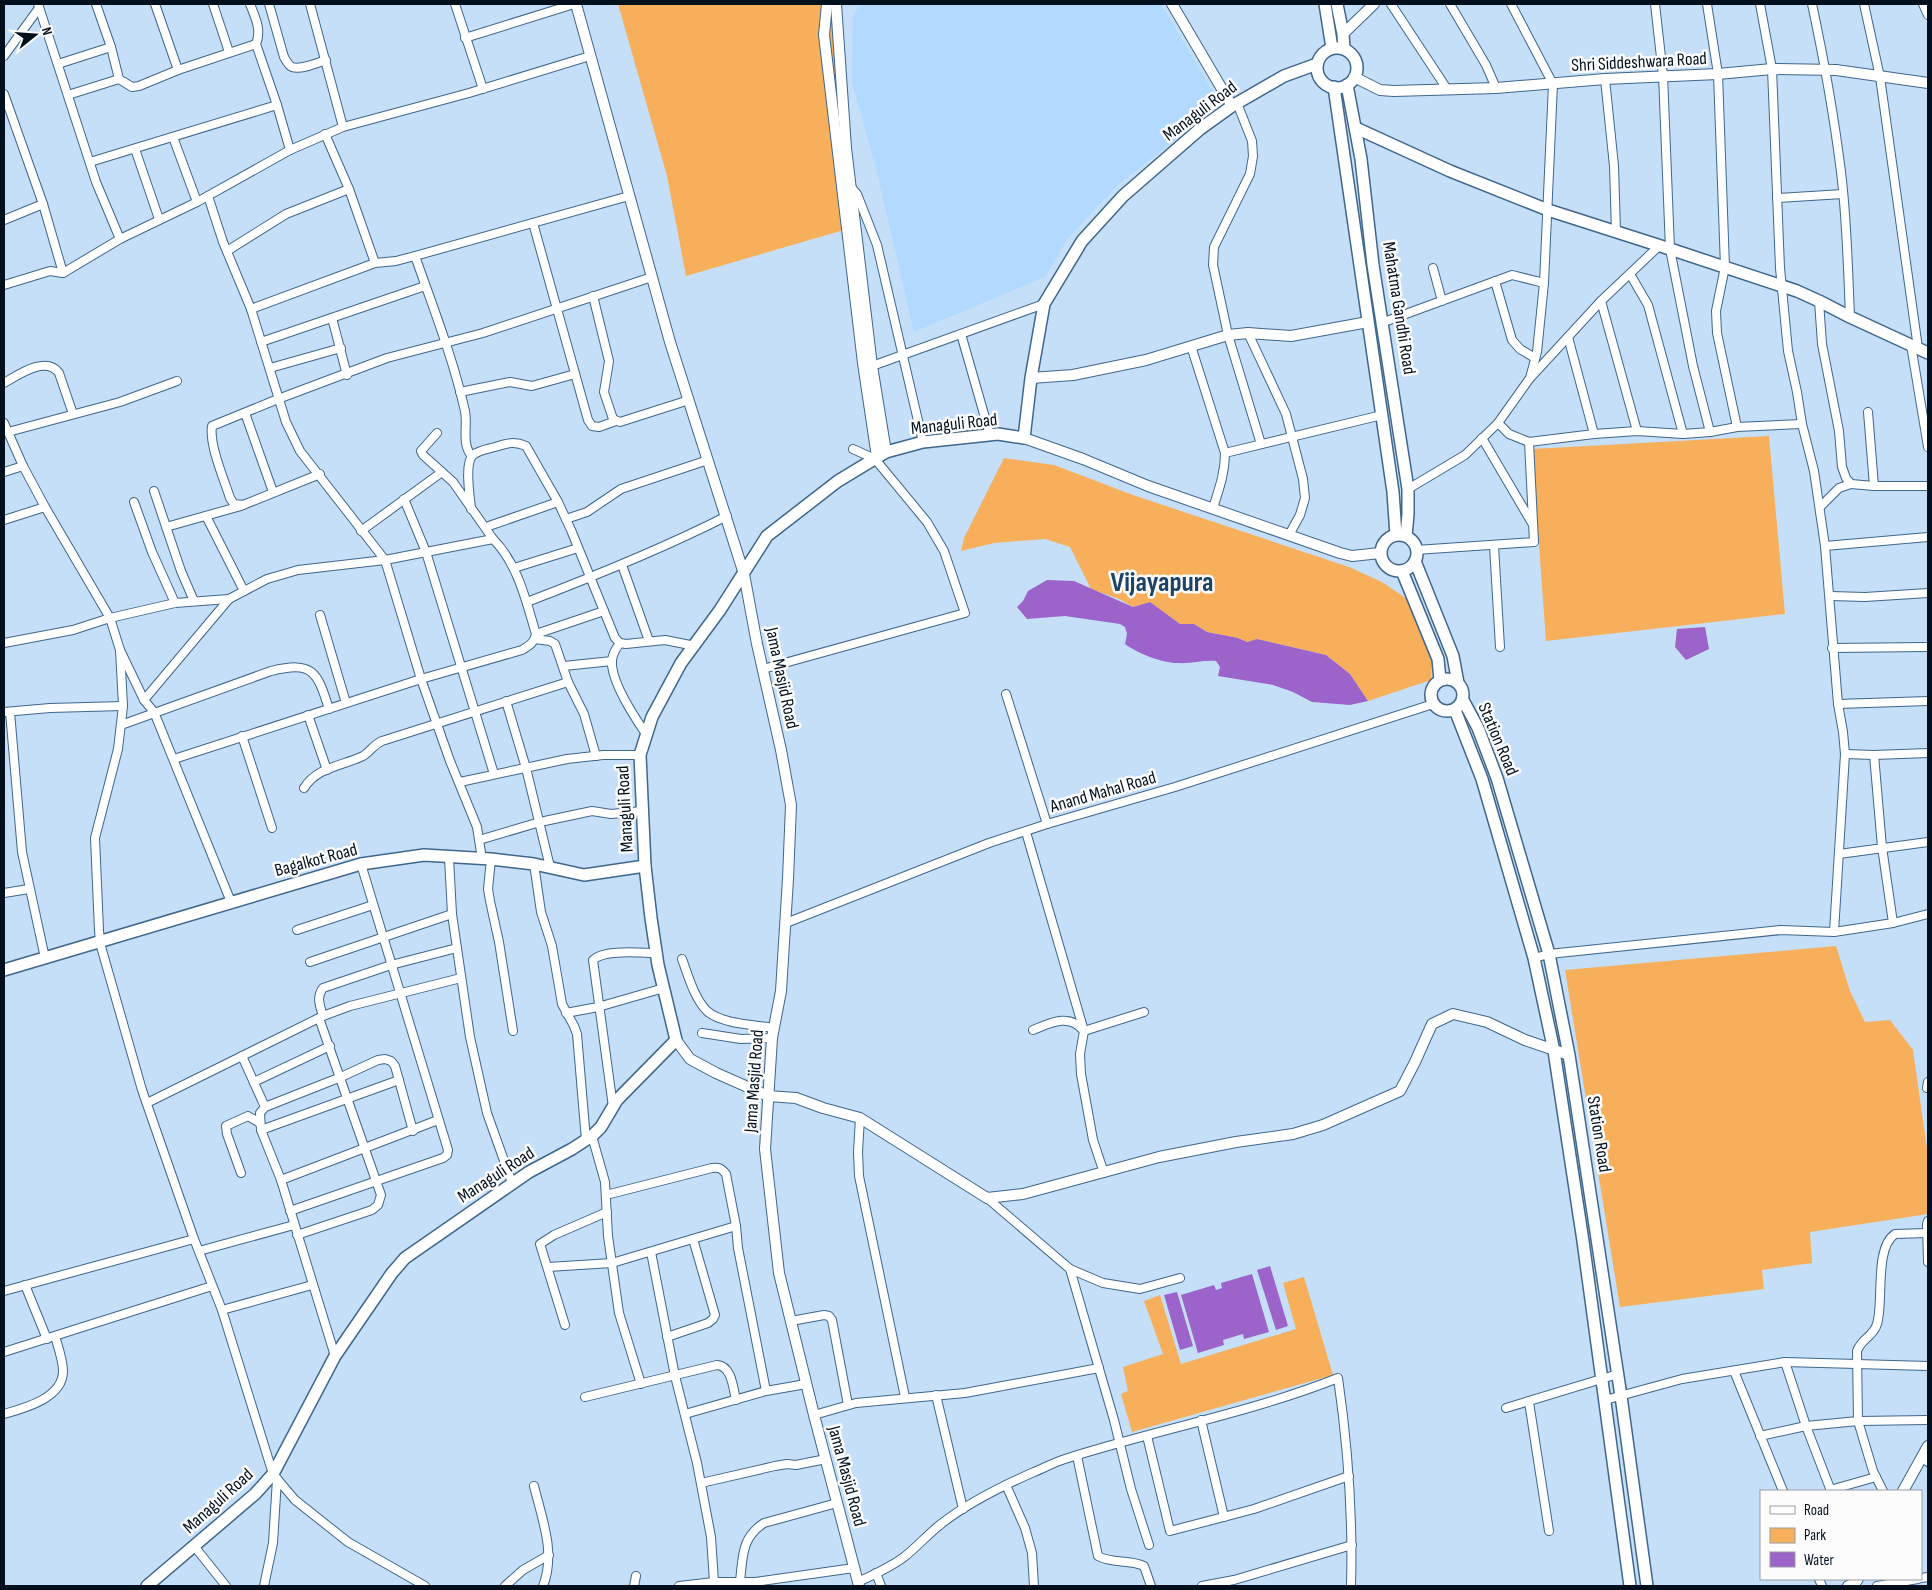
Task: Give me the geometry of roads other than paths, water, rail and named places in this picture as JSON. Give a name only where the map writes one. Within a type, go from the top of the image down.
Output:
[{"type":"main road","points":[[1325,4],[1338,49]]},
{"type":"main road","points":[[1337,4],[1343,34],[1338,49]]},
{"type":"main road","points":[[1338,49],[1349,52],[1355,61],[1356,72],[1351,81],[1334,88],[1327,85],[1321,79],[1317,72],[1317,64],[1325,51],[1338,49]]},
{"type":"main road","name":"Managuli Road","points":[[147,1586],[275,1477],[335,1356],[388,1279],[405,1258],[512,1183],[589,1138],[601,1128],[617,1100],[676,1040],[656,953],[645,866],[640,754],[652,717],[681,663],[695,646],[768,536],[838,481],[879,456],[923,442],[990,435],[1024,438],[1031,378],[1044,304],[1082,242],[1123,196],[1200,129],[1235,104],[1284,76],[1317,64]]},
{"type":"main road","name":"Mahatma Gandhi Road","points":[[1351,81],[1374,265],[1408,489],[1408,514],[1401,536]]},
{"type":"main road","name":"Mahatma Gandhi Road","points":[[1334,88],[1401,536]]},
{"type":"main road","points":[[1356,128],[1450,171],[1548,210],[1783,286],[1819,300],[1850,317],[1919,349]]},
{"type":"main road","points":[[1416,556],[1412,566],[1402,572],[1389,569],[1382,560],[1380,553],[1385,541],[1401,536],[1414,544],[1416,556],[1453,656],[1458,682],[1463,690],[1463,700],[1455,710],[1447,712],[1433,704],[1430,695],[1433,686],[1440,680],[1449,678],[1458,682]]},
{"type":"main road","points":[[1402,572],[1438,659],[1440,680]]},
{"type":"main road","name":"Station Road","points":[[1463,700],[1478,728],[1497,778],[1549,954],[1569,1055],[1618,1374],[1647,1586]]},
{"type":"main road","name":"Station Road","points":[[1455,710],[1482,779],[1534,958],[1554,1050],[1630,1586]]},
{"type":"main road","name":"Bagalkot Road","points":[[4,970],[361,864],[412,856],[487,859],[534,864],[584,875],[645,866]]},
{"type":"street","points":[[96,4],[111,47],[119,79],[132,87],[256,44]]},
{"type":"street","points":[[155,4],[178,70]]},
{"type":"street","points":[[213,4],[229,52]]},
{"type":"street","points":[[250,4],[258,28],[259,37],[256,44],[290,150]]},
{"type":"street","points":[[268,4],[284,57],[288,64],[292,67],[300,67],[326,60]]},
{"type":"street","points":[[310,4],[343,127]]},
{"type":"street","points":[[456,4],[465,38],[483,89]]},
{"type":"street","points":[[465,38],[575,4]]},
{"type":"street","name":"Jama Masjid Road","points":[[575,4],[652,278],[744,574],[781,750],[790,806],[786,923],[781,990],[773,1033],[766,1149],[779,1273],[858,1584]]},
{"type":"street","points":[[827,4],[824,36],[872,366],[879,456]]},
{"type":"street","points":[[763,669],[965,613],[944,552],[926,522],[879,456],[863,363],[846,184],[846,148],[836,4]]},
{"type":"street","points":[[1172,4],[1235,104],[1252,141],[1253,156],[1250,174],[1214,247],[1212,256],[1228,334],[1261,444]]},
{"type":"street","points":[[1343,34],[1374,4]]},
{"type":"street","points":[[1391,4],[1447,88]]},
{"type":"street","points":[[1450,4],[1486,65],[1496,88]]},
{"type":"street","points":[[1511,4],[1553,84],[1544,283],[1535,358],[1530,378]]},
{"type":"street","points":[[1655,4],[1663,75],[1665,248],[1710,432]]},
{"type":"street","points":[[1707,4],[1718,74],[1725,267],[1716,311],[1717,333],[1737,427]]},
{"type":"street","points":[[1760,4],[1772,69],[1780,268],[1788,351],[1820,507],[1831,596],[1832,648],[1845,754],[1834,932]]},
{"type":"street","points":[[1812,4],[1826,71],[1843,194],[1848,254],[1850,317]]},
{"type":"street","points":[[1864,4],[1880,77],[1919,349],[1928,447]]},
{"type":"street","points":[[1923,4],[1928,15]]},
{"type":"street","points":[[4,56],[39,6]]},
{"type":"street","points":[[39,6],[90,162],[120,239]]},
{"type":"street","points":[[58,64],[111,47]]},
{"type":"street","points":[[4,285],[50,272],[63,273],[120,239],[208,196],[290,150],[325,134],[343,127],[483,89],[590,56]]},
{"type":"street","name":"Shri Siddeshwara Road","points":[[1351,81],[1380,90],[1394,91],[1496,88],[1663,75],[1718,74],[1772,69],[1836,70],[1928,83]]},
{"type":"street","points":[[68,95],[119,79]]},
{"type":"street","points":[[1605,79],[1614,166],[1616,232]]},
{"type":"street","points":[[4,94],[43,204],[63,273]]},
{"type":"street","points":[[90,162],[277,105]]},
{"type":"street","points":[[325,134],[349,189],[375,263]]},
{"type":"street","points":[[173,137],[196,202]]},
{"type":"street","points":[[135,149],[159,219]]},
{"type":"street","points":[[846,184],[857,194],[875,240],[904,355],[923,442]]},
{"type":"street","points":[[227,251],[286,214],[349,189]]},
{"type":"street","points":[[1778,198],[1843,194]]},
{"type":"street","points":[[208,196],[227,251],[251,309],[286,422],[300,451],[320,474],[384,560],[450,761],[477,827],[479,840],[487,859],[488,889],[499,942],[513,1031]]},
{"type":"street","points":[[251,309],[375,263],[396,261],[415,256],[629,196]]},
{"type":"street","points":[[4,220],[43,204]]},
{"type":"street","points":[[533,223],[588,420],[592,426],[599,428],[616,421],[620,422],[689,400]]},
{"type":"street","points":[[1408,489],[1465,455],[1498,423],[1530,378],[1601,301],[1630,274],[1665,248]]},
{"type":"street","points":[[415,256],[460,392],[467,426],[467,451],[472,456]]},
{"type":"street","points":[[1433,268],[1442,301]]},
{"type":"street","points":[[1630,274],[1648,305],[1683,434]]},
{"type":"street","points":[[1384,322],[1512,275],[1544,283]]},
{"type":"street","points":[[243,505],[234,504],[230,498],[211,432],[212,426],[387,358],[483,333],[652,278]]},
{"type":"street","points":[[1495,282],[1512,340],[1520,349],[1535,358]]},
{"type":"street","points":[[261,342],[425,286]]},
{"type":"street","points":[[593,296],[609,361],[604,392],[607,405],[616,421]]},
{"type":"street","points":[[1819,300],[1822,344],[1839,431],[1842,467],[1846,478],[1852,484]]},
{"type":"street","points":[[1601,301],[1637,431]]},
{"type":"street","points":[[872,366],[1044,304]]},
{"type":"street","points":[[332,318],[347,375]]},
{"type":"street","points":[[1031,378],[1073,376],[1146,360],[1228,334],[1248,333],[1291,336],[1368,322]]},
{"type":"street","points":[[1248,333],[1286,414],[1294,438],[1303,479],[1305,498],[1300,515],[1289,535]]},
{"type":"street","points":[[961,334],[990,435]]},
{"type":"street","points":[[1568,337],[1594,434]]},
{"type":"street","points":[[1191,346],[1224,453],[1225,466],[1213,508]]},
{"type":"street","points":[[270,368],[341,348]]},
{"type":"street","points":[[4,383],[43,365],[50,365],[59,373],[73,414]]},
{"type":"street","points":[[460,392],[510,382],[532,386],[575,374]]},
{"type":"street","points":[[8,432],[120,402],[177,381]]},
{"type":"street","points":[[1868,412],[1874,486]]},
{"type":"street","points":[[245,413],[273,492]]},
{"type":"street","points":[[1224,453],[1294,438],[1382,415]]},
{"type":"street","points":[[4,423],[23,466],[45,507],[110,618],[120,650],[144,700],[154,712],[231,902]]},
{"type":"street","points":[[1498,423],[1509,434],[1529,442],[1637,431],[1683,434],[1737,427],[1802,424]]},
{"type":"street","points":[[437,433],[422,451],[427,460],[452,482],[493,539],[504,550],[514,568],[527,602],[536,637]]},
{"type":"street","points":[[1024,438],[1083,459],[1148,486],[1352,556],[1380,553]]},
{"type":"street","points":[[1482,438],[1533,524]]},
{"type":"street","points":[[1416,556],[1534,542],[1529,442]]},
{"type":"street","points":[[471,509],[468,466],[472,456],[478,451],[509,443],[526,446],[566,519],[615,638],[620,643],[626,644],[665,640],[695,646]]},
{"type":"street","points":[[853,449],[879,456]]},
{"type":"street","points":[[566,519],[587,512],[621,489],[708,460]]},
{"type":"street","points":[[4,472],[23,466]]},
{"type":"street","points":[[361,531],[442,472]]},
{"type":"street","points":[[166,527],[243,505],[320,474]]},
{"type":"street","points":[[1820,507],[1839,488],[1852,484],[1928,486]]},
{"type":"street","points":[[154,491],[181,571],[194,601]]},
{"type":"street","points":[[404,499],[426,552],[494,774]]},
{"type":"street","points":[[134,502],[152,552],[175,603]]},
{"type":"street","points":[[486,527],[558,502]]},
{"type":"street","points":[[4,520],[45,507]]},
{"type":"street","points":[[206,516],[244,592]]},
{"type":"street","points":[[527,602],[622,565],[675,542],[727,516]]},
{"type":"street","points":[[1825,546],[1928,537]]},
{"type":"street","points":[[4,642],[73,630],[110,618],[175,603],[229,599],[267,579],[298,570],[384,560],[493,539]]},
{"type":"street","points":[[1494,546],[1500,647]]},
{"type":"street","points":[[514,568],[578,548]]},
{"type":"street","points":[[622,565],[649,641]]},
{"type":"street","points":[[1831,596],[1865,597],[1928,593]]},
{"type":"street","points":[[144,700],[229,599]]},
{"type":"street","points":[[174,759],[422,679],[522,650],[530,645],[536,637],[604,611]]},
{"type":"street","points":[[320,615],[346,703]]},
{"type":"street","points":[[536,637],[555,644],[568,682],[584,714],[596,756]]},
{"type":"street","points":[[620,643],[614,650],[613,670],[622,693],[646,734]]},
{"type":"street","points":[[1832,648],[1928,647]]},
{"type":"street","points":[[120,650],[123,706],[118,749],[95,838],[100,943],[147,1104],[194,1239],[222,1310],[275,1477],[273,1543],[264,1586]]},
{"type":"street","points":[[564,666],[612,661]]},
{"type":"street","points":[[121,725],[271,670],[289,666],[301,667],[314,672],[321,683],[329,709]]},
{"type":"street","points":[[304,788],[310,780],[327,770],[365,755],[373,745],[382,741],[568,682]]},
{"type":"street","points":[[1006,694],[1047,824]]},
{"type":"street","points":[[506,701],[526,768],[550,867]]},
{"type":"street","points":[[1838,704],[1928,701]]},
{"type":"street","name":"Anand Mahal Road","points":[[786,923],[980,846],[1433,704]]},
{"type":"street","points":[[45,958],[22,852],[7,712],[50,708],[123,706]]},
{"type":"street","points":[[308,715],[327,770]]},
{"type":"street","points":[[242,736],[272,828]]},
{"type":"street","points":[[1845,754],[1928,753]]},
{"type":"street","points":[[460,782],[567,759],[640,754]]},
{"type":"street","points":[[1874,755],[1882,847],[1893,923]]},
{"type":"street","points":[[479,840],[540,822],[592,811],[611,814],[642,812]]},
{"type":"street","points":[[1026,832],[1084,1031],[1080,1054],[1081,1074],[1093,1140],[1104,1173]]},
{"type":"street","points":[[1839,854],[1928,842]]},
{"type":"street","points":[[449,858],[452,914],[470,1037],[482,1094],[512,1183]]},
{"type":"street","points":[[290,1211],[447,1155],[448,1150],[361,864]]},
{"type":"street","points":[[534,864],[541,912],[552,946],[559,992],[566,1013],[577,1034],[589,1138],[605,1182],[612,1262],[619,1313],[641,1384]]},
{"type":"street","points":[[4,892],[30,888]]},
{"type":"street","points":[[297,930],[373,906]]},
{"type":"street","points":[[310,962],[452,914]]},
{"type":"street","points":[[1534,958],[1549,954],[1781,930],[1834,932],[1893,923],[1928,914],[1928,918]]},
{"type":"street","points":[[297,1235],[372,1210],[380,1201],[382,1195],[330,1046],[321,1017],[319,993],[323,988],[391,965],[457,948]]},
{"type":"street","points":[[613,1107],[593,960],[596,957],[620,952],[656,953]]},
{"type":"street","points":[[682,959],[696,993],[708,1011],[717,1018],[773,1033]]},
{"type":"street","points":[[147,1104],[321,1017],[350,1006],[399,992],[461,978]]},
{"type":"street","points":[[566,1013],[598,1007],[664,988]]},
{"type":"street","points":[[1084,1031],[1144,1012]]},
{"type":"street","points":[[987,1198],[1023,1194],[1158,1157],[1236,1142],[1293,1134],[1324,1126],[1400,1091],[1432,1024],[1453,1014],[1487,1022],[1525,1040],[1569,1055]]},
{"type":"street","points":[[1033,1030],[1051,1023],[1072,1021],[1077,1023],[1084,1031]]},
{"type":"street","points":[[702,1033],[741,1039],[773,1033]]},
{"type":"street","points":[[676,1040],[690,1059],[716,1073],[768,1096],[796,1098],[860,1118],[987,1198],[1070,1268],[1103,1283],[1140,1289],[1180,1278]]},
{"type":"street","points":[[254,1082],[330,1046]]},
{"type":"street","points":[[242,1056],[265,1107]]},
{"type":"street","points":[[335,1356],[281,1180],[260,1126],[260,1113],[265,1107],[378,1060],[385,1059],[391,1061],[395,1066],[413,1131]]},
{"type":"street","points":[[260,1126],[399,1080]]},
{"type":"street","points":[[241,1173],[226,1126],[248,1116],[260,1126]]},
{"type":"street","points":[[860,1118],[859,1176],[906,1398]]},
{"type":"street","points":[[281,1180],[438,1120]]},
{"type":"street","points":[[606,1195],[718,1167],[726,1174],[736,1226],[738,1248],[766,1391]]},
{"type":"street","points":[[565,1325],[540,1244],[554,1235],[607,1212]]},
{"type":"street","points":[[1928,1221],[1928,1262]]},
{"type":"street","points":[[199,1251],[294,1225]]},
{"type":"street","points":[[548,1267],[612,1262],[736,1226]]},
{"type":"street","points":[[1882,1490],[1876,1477],[1858,1421],[1857,1351],[1859,1344],[1872,1334],[1878,1323],[1880,1277],[1887,1243],[1895,1234],[1927,1233]]},
{"type":"street","points":[[4,1291],[194,1239]]},
{"type":"street","points":[[667,1337],[713,1319],[714,1315],[693,1239]]},
{"type":"street","points":[[651,1252],[675,1376],[701,1483],[711,1537],[710,1583]]},
{"type":"street","points":[[1070,1268],[1114,1420],[1131,1489],[1149,1545]]},
{"type":"street","points":[[25,1285],[46,1339]]},
{"type":"street","points":[[222,1310],[312,1285]]},
{"type":"street","points":[[4,1352],[212,1286]]},
{"type":"street","points":[[791,1321],[824,1315],[832,1320],[848,1406]]},
{"type":"street","points":[[4,1414],[48,1398],[57,1390],[62,1381],[63,1370],[55,1336]]},
{"type":"street","points":[[1785,1362],[1806,1426],[1831,1490]]},
{"type":"street","points":[[1605,1400],[1682,1379],[1785,1362],[1928,1366]]},
{"type":"street","points":[[585,1397],[723,1365],[728,1369],[736,1400]]},
{"type":"street","points":[[814,1415],[848,1406],[906,1398],[965,1393],[1099,1368]]},
{"type":"street","points":[[1734,1371],[1783,1490]]},
{"type":"street","points":[[1506,1408],[1618,1374]]},
{"type":"street","points":[[858,1584],[903,1558],[941,1523],[963,1509],[1006,1484],[1066,1458],[1302,1392],[1338,1378],[1349,1476],[1352,1544],[1351,1586]]},
{"type":"street","points":[[685,1414],[766,1391],[806,1384]]},
{"type":"street","points":[[936,1395],[963,1509]]},
{"type":"street","points":[[1529,1402],[1549,1531]]},
{"type":"street","points":[[1201,1420],[1224,1517]]},
{"type":"street","points":[[1760,1436],[1806,1426],[1858,1421],[1928,1420]]},
{"type":"street","points":[[1147,1436],[1170,1531],[1254,1509],[1349,1476]]},
{"type":"street","points":[[1904,1490],[1925,1460],[1928,1446]]},
{"type":"street","points":[[1077,1456],[1098,1556],[1107,1560],[1144,1566],[1151,1586]]},
{"type":"street","points":[[701,1483],[775,1466],[796,1465],[826,1459]]},
{"type":"street","points":[[275,1477],[308,1511],[348,1542],[425,1586]]},
{"type":"street","points":[[1834,1490],[1876,1477]]},
{"type":"street","points":[[1006,1484],[1025,1528],[1032,1552],[1034,1586]]},
{"type":"street","points":[[534,1486],[548,1540],[548,1572],[544,1586]]},
{"type":"street","points":[[740,1581],[743,1548],[756,1529],[764,1524],[837,1504]]},
{"type":"street","points":[[1202,1586],[1234,1580],[1352,1544]]},
{"type":"street","points":[[194,1546],[226,1586]]},
{"type":"street","points":[[505,1586],[524,1570],[549,1555]]},
{"type":"street","points":[[679,1586],[740,1581],[755,1584],[854,1568]]},
{"type":"street","points":[[876,1573],[881,1586]]},
{"type":"street","points":[[634,1586],[636,1576]]},
{"type":"street","points":[[1877,1586],[1909,1580]]},
{"type":"water","points":[[1047,580],[1074,581],[1133,607],[1150,602],[1180,624],[1194,624],[1207,632],[1238,638],[1247,642],[1257,639],[1326,655],[1350,674],[1368,701],[1350,705],[1312,702],[1293,692],[1273,685],[1218,676],[1220,667],[1216,661],[1171,663],[1150,657],[1125,644],[1127,634],[1125,627],[1120,624],[1065,616],[1027,619],[1017,607],[1023,601],[1028,591]]},
{"type":"water","points":[[1705,627],[1709,649],[1686,660],[1675,647],[1677,629]]},
{"type":"water","points":[[1270,1266],[1288,1326],[1276,1330],[1257,1270]]},
{"type":"water","points":[[1252,1274],[1269,1332],[1244,1339],[1243,1334],[1223,1340],[1224,1345],[1198,1353],[1181,1295],[1214,1285],[1216,1290],[1222,1288],[1221,1283]]},
{"type":"water","points":[[1177,1292],[1193,1346],[1180,1350],[1164,1295]]},
{"type":"district","name":"Vijayapura","points":[[1162,582]]}]
